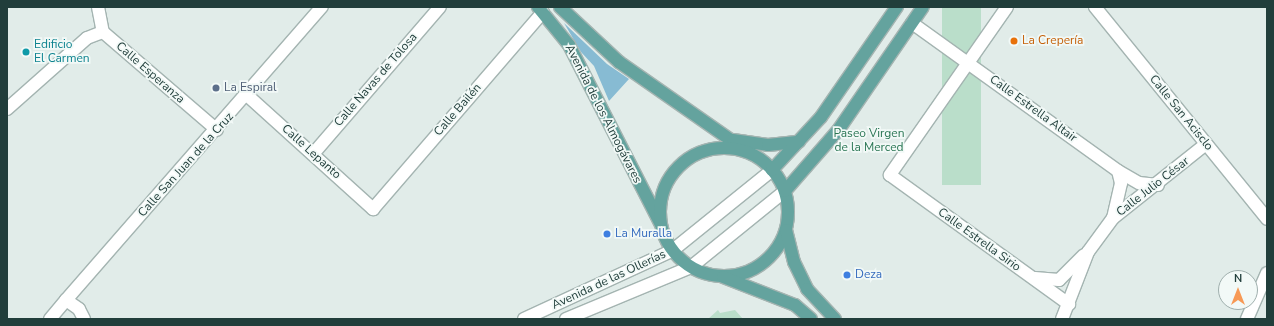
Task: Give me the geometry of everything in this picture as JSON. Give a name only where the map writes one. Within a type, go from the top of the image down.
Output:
[{"type":"main road","name":"Avenida de los Almogávares","points":[[560,7],[619,62],[772,170]]},
{"type":"main road","points":[[722,276],[742,274],[762,264],[777,250],[786,230],[789,210],[785,191],[772,170],[821,117],[897,7]]},
{"type":"main road","points":[[785,191],[839,129],[923,7]]},
{"type":"main road","name":"Avenida de los Almogávares","points":[[540,10],[569,45],[662,227],[672,250]]},
{"type":"main road","points":[[730,140],[768,145],[799,142]]},
{"type":"main road","points":[[662,227],[664,189],[678,168],[711,150],[749,153]]},
{"type":"main road","points":[[786,230],[804,283],[835,319]]},
{"type":"main road","points":[[672,250],[691,267],[722,276],[795,305],[811,319]]},
{"type":"street","points":[[7,109],[87,38],[104,32],[98,7]]},
{"type":"street","name":"Calle San Juan de la Cruz","points":[[50,319],[248,96],[322,7]]},
{"type":"street","name":"Calle Navas de Tolosa","points":[[313,154],[440,7]]},
{"type":"street","points":[[968,62],[1007,7]]},
{"type":"street","name":"Calle San Acisclo","points":[[1095,7],[1267,220]]},
{"type":"street","name":"Calle Bailén","points":[[373,209],[540,10]]},
{"type":"street","name":"Calle Estrella Altair","points":[[912,23],[1118,171],[1139,182],[1158,185]]},
{"type":"street","name":"Calle Esperanza","points":[[104,32],[217,130]]},
{"type":"street","name":"Calle Estrella Sirio","points":[[968,62],[890,175],[1069,304]]},
{"type":"street","name":"Calle Lepanto","points":[[248,96],[373,209]]},
{"type":"street","name":"Calle Julio César","points":[[1062,319],[1088,252],[1113,218],[1158,185],[1206,144]]},
{"type":"street","name":"Avenida de las Ollerías","points":[[524,319],[672,250],[772,170]]},
{"type":"street","points":[[1113,218],[1121,182],[1118,171]]},
{"type":"street","name":"Avenida de las Ollerías","points":[[566,319],[691,267],[785,191]]},
{"type":"street","points":[[1031,278],[1060,280],[1088,252]]},
{"type":"street","points":[[1247,319],[1267,273]]},
{"type":"street","points":[[66,300],[79,309],[84,319]]},
{"type":"green space","points":[[942,7],[981,7],[981,185],[942,185]]},
{"type":"green space","points":[[718,310],[720,313],[735,310],[743,319],[708,319]]},
{"type":"water","points":[[564,23],[607,64],[629,79],[609,101],[594,66],[581,52]]},
{"type":"place","name":"La Crepería","points":[[1014,41]]},
{"type":"place","name":"Edificio El Carmen","points":[[26,52]]},
{"type":"place","name":"La Espiral","points":[[216,88]]},
{"type":"place","name":"La Muralla","points":[[607,234]]},
{"type":"place","name":"Deza","points":[[847,275]]},
{"type":"park label","name":"Paseo Virgen de la Merced","points":[[869,141]]}]
